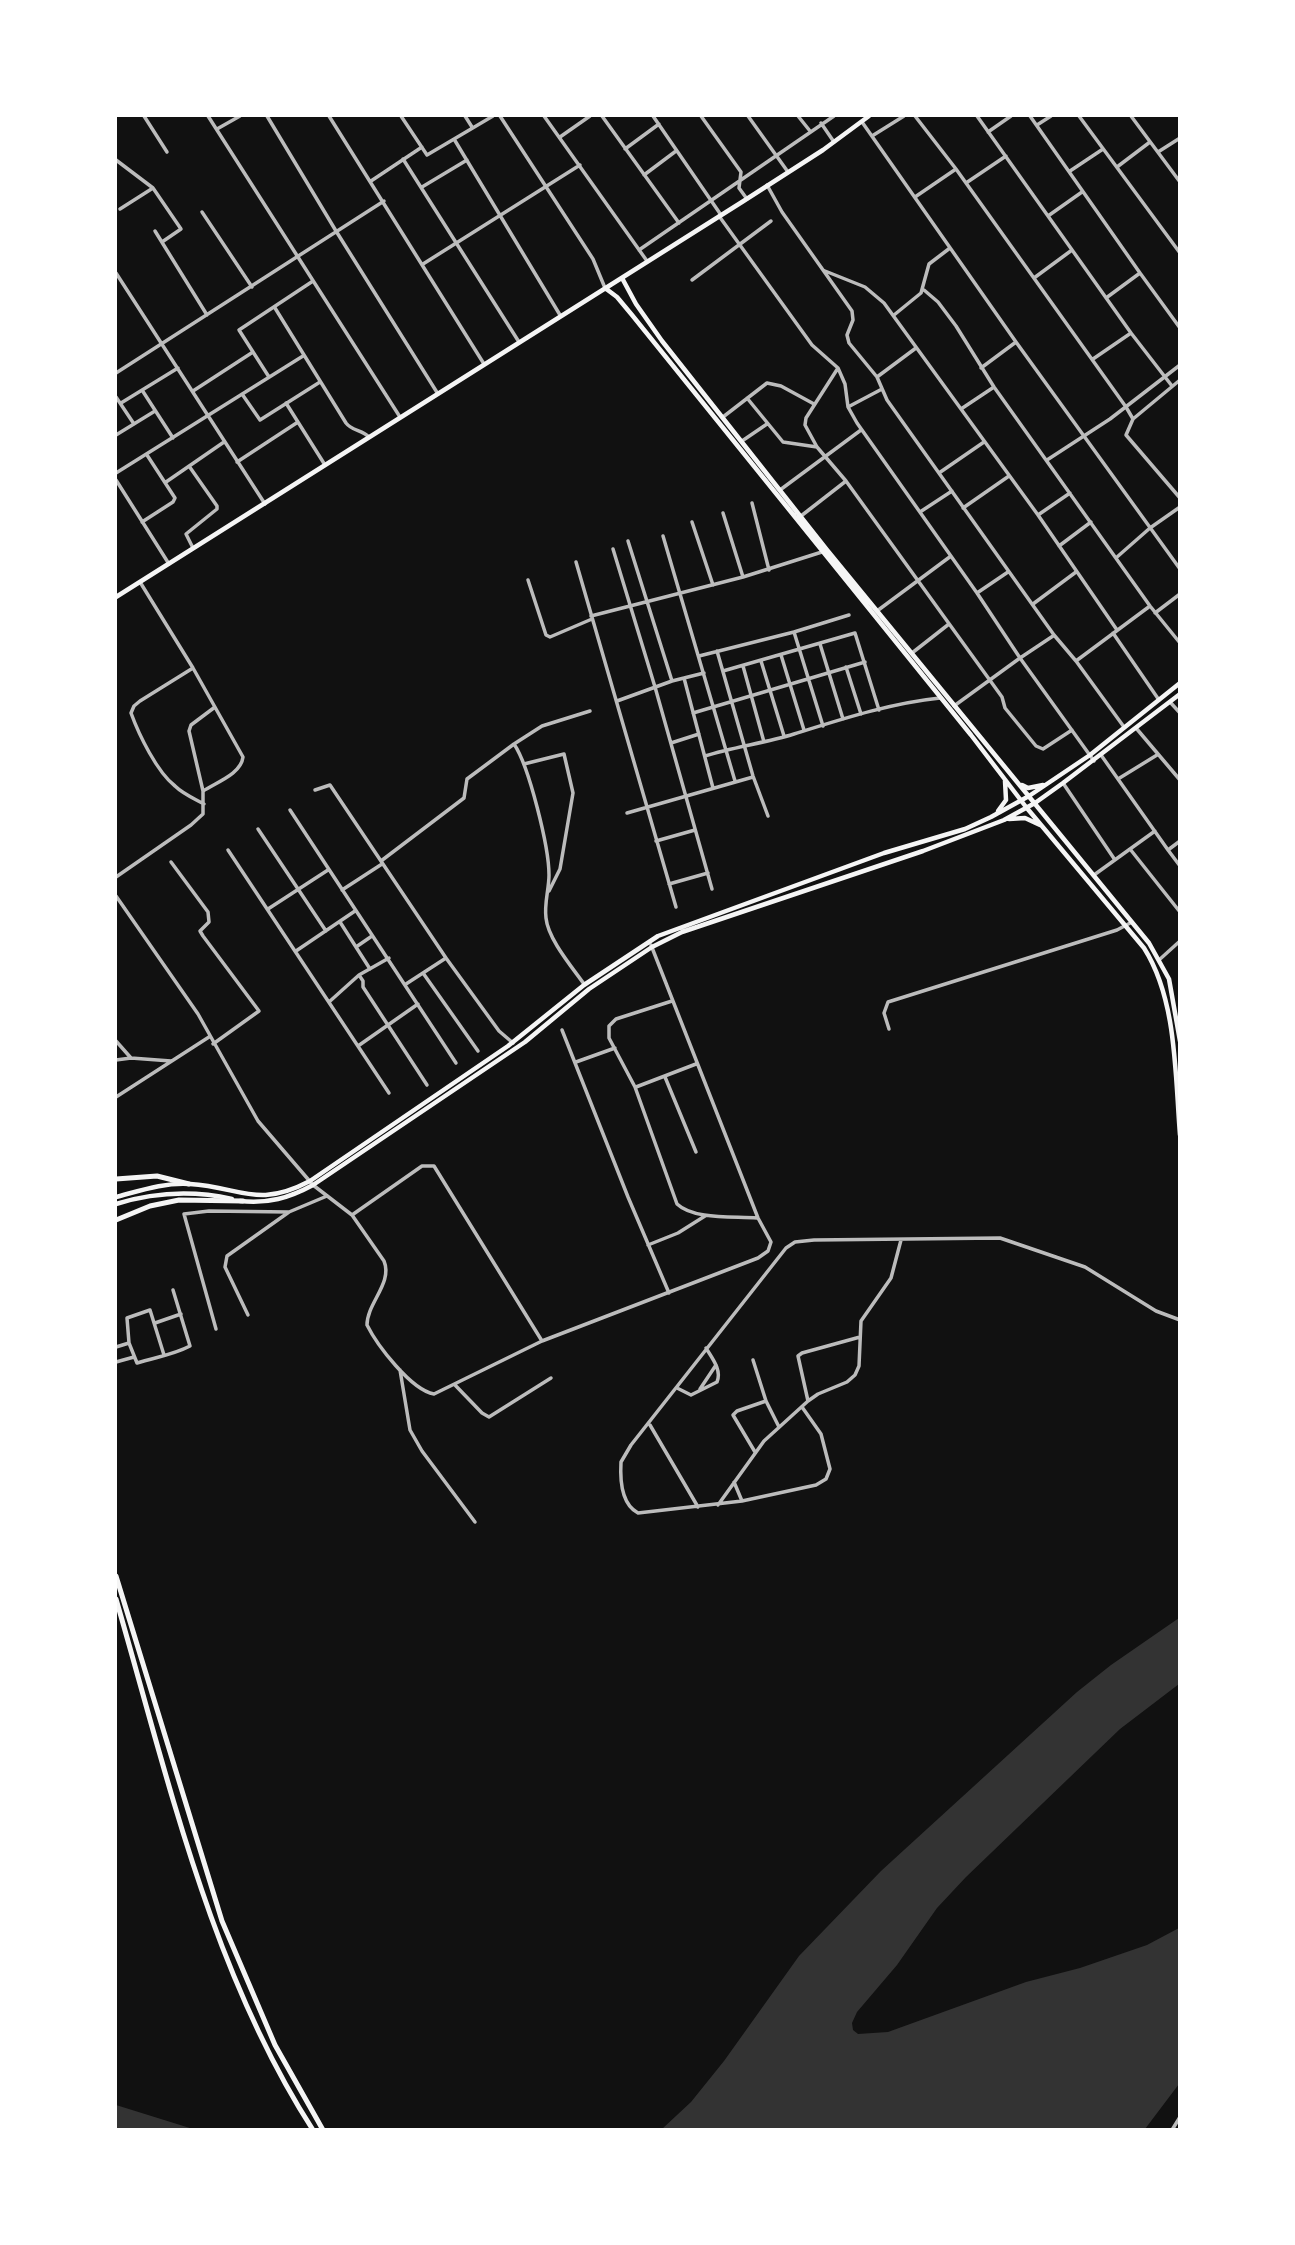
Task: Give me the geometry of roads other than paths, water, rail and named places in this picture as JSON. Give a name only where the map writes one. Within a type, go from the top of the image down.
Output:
[{"type":"highway","points":[[116,1179],[157,1176],[189,1184]]},
{"type":"highway","points":[[116,1220],[150,1206],[179,1200],[243,1201]]},
{"type":"highway","points":[[116,1576],[222,1920],[275,2045],[323,2130]]},
{"type":"highway","points":[[116,1600],[214,1923],[260,2034],[313,2130]]},
{"type":"main road","points":[[117,594],[265,504],[747,199],[869,116]]},
{"type":"main road","points":[[622,278],[636,304],[680,369],[943,697],[954,706],[1030,796],[1132,922],[1169,979],[1180,1041]]},
{"type":"main road","points":[[605,288],[723,417],[732,433],[742,441],[825,551],[911,653],[1026,807],[1126,925],[1153,962],[1167,1001],[1180,1135]]},
{"type":"main road","points":[[116,1204],[158,1194],[186,1192],[263,1203],[295,1196],[513,1043],[584,985],[650,944],[802,888],[884,853],[965,829],[991,817],[1030,796],[1090,755],[1180,684]]},
{"type":"main road","points":[[802,888],[935,847],[1004,820],[1035,803],[1094,761],[1180,694]]},
{"type":"main road","points":[[1011,776],[1028,788],[1047,784]]},
{"type":"main road","points":[[991,817],[1006,800],[1005,780]]},
{"type":"main road","points":[[1004,820],[1026,818],[1044,827]]},
{"type":"main road","points":[[116,1197],[146,1189],[189,1184],[251,1195],[268,1195],[288,1192],[312,1183],[525,1042],[589,989],[650,944]]},
{"type":"street","points":[[144,116],[167,152]]},
{"type":"street","points":[[208,116],[400,417]]},
{"type":"street","points":[[217,129],[240,116]]},
{"type":"street","points":[[267,116],[438,394]]},
{"type":"street","points":[[329,116],[484,364]]},
{"type":"street","points":[[404,116],[427,155],[493,116]]},
{"type":"street","points":[[467,116],[472,127]]},
{"type":"street","points":[[500,116],[593,258],[605,288]]},
{"type":"street","points":[[544,116],[647,261]]},
{"type":"street","points":[[560,136],[590,116]]},
{"type":"street","points":[[602,116],[679,223]]},
{"type":"street","points":[[653,116],[711,200],[738,246],[812,345],[838,368],[845,384],[848,407],[861,430],[1094,761]]},
{"type":"street","points":[[701,116],[741,172],[739,188],[747,199]]},
{"type":"street","points":[[748,116],[788,172]]},
{"type":"street","points":[[799,116],[810,131]]},
{"type":"street","points":[[639,250],[834,116]]},
{"type":"street","points":[[872,136],[904,116]]},
{"type":"street","points":[[915,116],[956,169],[1133,419]]},
{"type":"street","points":[[976,116],[1172,386]]},
{"type":"street","points":[[988,132],[1011,116]]},
{"type":"street","points":[[1030,116],[1180,328]]},
{"type":"street","points":[[1037,125],[1051,116]]},
{"type":"street","points":[[1079,116],[1178,246],[1180,253]]},
{"type":"street","points":[[1131,116],[1180,182]]},
{"type":"street","points":[[862,122],[1180,569]]},
{"type":"street","points":[[821,123],[834,142]]},
{"type":"street","points":[[625,149],[659,124]]},
{"type":"street","points":[[454,138],[561,315]]},
{"type":"street","points":[[1158,153],[1180,138]]},
{"type":"street","points":[[1117,167],[1150,142]]},
{"type":"street","points":[[370,181],[422,147]]},
{"type":"street","points":[[1070,172],[1104,149]]},
{"type":"street","points":[[643,175],[676,151]]},
{"type":"street","points":[[966,183],[1006,156]]},
{"type":"street","points":[[403,159],[519,342]]},
{"type":"street","points":[[116,160],[153,188],[181,229],[162,242]]},
{"type":"street","points":[[422,187],[467,160]]},
{"type":"street","points":[[423,264],[580,165]]},
{"type":"street","points":[[915,197],[956,169]]},
{"type":"street","points":[[767,185],[782,212],[852,313],[848,340],[877,377],[882,389],[939,473],[1032,605],[1124,727]]},
{"type":"street","points":[[120,209],[153,188]]},
{"type":"street","points":[[1048,216],[1082,192]]},
{"type":"street","points":[[116,373],[384,201]]},
{"type":"street","points":[[202,212],[252,286]]},
{"type":"street","points":[[692,280],[771,220]]},
{"type":"street","points":[[155,231],[207,315]]},
{"type":"street","points":[[894,315],[924,290],[929,264],[950,248]]},
{"type":"street","points":[[1033,278],[1072,250]]},
{"type":"street","points":[[823,270],[873,292],[894,315],[1038,515],[1159,700]]},
{"type":"street","points":[[116,273],[265,504]]},
{"type":"street","points":[[1106,298],[1140,273]]},
{"type":"street","points":[[269,377],[239,330],[313,281]]},
{"type":"street","points":[[924,290],[938,303],[994,387],[1155,613],[1180,643]]},
{"type":"street","points":[[275,308],[351,428],[362,431],[369,437]]},
{"type":"street","points":[[1092,360],[1131,332]]},
{"type":"street","points":[[981,368],[1016,342]]},
{"type":"street","points":[[877,377],[916,348]]},
{"type":"street","points":[[192,391],[253,352]]},
{"type":"street","points":[[116,474],[303,356]]},
{"type":"street","points":[[1047,460],[1126,407],[1180,365]]},
{"type":"street","points":[[121,403],[178,368]]},
{"type":"street","points":[[838,368],[806,418],[805,425],[817,447],[846,481],[1002,697],[1005,708],[1039,749],[1073,730]]},
{"type":"street","points":[[1180,380],[1133,419],[1126,435],[1180,498]]},
{"type":"street","points":[[242,394],[260,420],[320,382]]},
{"type":"street","points":[[723,417],[763,385],[781,386],[814,404]]},
{"type":"street","points":[[961,409],[994,387]]},
{"type":"street","points":[[848,407],[882,389]]},
{"type":"street","points":[[142,390],[173,438]]},
{"type":"street","points":[[116,397],[134,424]]},
{"type":"street","points":[[747,398],[783,442],[817,447]]},
{"type":"street","points":[[286,403],[324,465]]},
{"type":"street","points":[[116,435],[155,411]]},
{"type":"street","points":[[237,461],[298,422]]},
{"type":"street","points":[[742,441],[766,424]]},
{"type":"street","points":[[780,490],[861,430]]},
{"type":"street","points":[[166,482],[224,442]]},
{"type":"street","points":[[939,473],[984,442]]},
{"type":"street","points":[[142,523],[173,502],[174,494],[147,455]]},
{"type":"street","points":[[189,466],[217,506],[217,509],[186,534],[193,548]]},
{"type":"street","points":[[963,508],[1009,476]]},
{"type":"street","points":[[116,480],[169,564]]},
{"type":"street","points":[[801,516],[846,481]]},
{"type":"street","points":[[920,512],[952,491]]},
{"type":"street","points":[[1038,515],[1070,493]]},
{"type":"street","points":[[752,503],[769,570]]},
{"type":"street","points":[[1117,557],[1150,528],[1180,507]]},
{"type":"street","points":[[723,513],[743,577]]},
{"type":"street","points":[[692,522],[713,585]]},
{"type":"street","points":[[1059,547],[1091,522]]},
{"type":"street","points":[[663,536],[735,781]]},
{"type":"street","points":[[628,541],[672,681]]},
{"type":"street","points":[[613,549],[712,889]]},
{"type":"street","points":[[528,580],[550,637],[591,617],[629,604],[769,570],[825,551]]},
{"type":"street","points":[[876,611],[951,556]]},
{"type":"street","points":[[576,562],[676,907]]},
{"type":"street","points":[[977,593],[1009,572]]},
{"type":"street","points":[[1032,605],[1076,572]]},
{"type":"street","points":[[140,582],[243,757],[242,765],[237,770],[203,791]]},
{"type":"street","points":[[1155,613],[1180,594]]},
{"type":"street","points":[[1076,661],[1150,606]]},
{"type":"street","points":[[699,656],[849,615]]},
{"type":"street","points":[[911,653],[949,624]]},
{"type":"street","points":[[794,632],[823,726]]},
{"type":"street","points":[[723,671],[855,633],[879,710]]},
{"type":"street","points":[[954,706],[1054,635]]},
{"type":"street","points":[[820,644],[843,719]]},
{"type":"street","points":[[718,651],[731,702],[768,817]]},
{"type":"street","points":[[781,655],[804,730]]},
{"type":"street","points":[[761,661],[784,736]]},
{"type":"street","points":[[694,713],[865,662]]},
{"type":"street","points":[[743,666],[764,742]]},
{"type":"street","points":[[846,667],[861,714]]},
{"type":"street","points":[[193,668],[140,701],[131,713],[166,776],[175,787],[204,804]]},
{"type":"street","points":[[617,701],[672,681],[704,673]]},
{"type":"street","points":[[684,678],[713,788]]},
{"type":"street","points":[[705,756],[861,714],[918,700],[943,697]]},
{"type":"street","points":[[1170,702],[1180,713]]},
{"type":"street","points":[[116,877],[203,814],[203,791],[189,732],[191,725],[215,707]]},
{"type":"street","points":[[342,890],[382,863],[464,798],[467,779],[514,744],[542,726],[590,711]]},
{"type":"street","points":[[1136,728],[1180,780]]},
{"type":"street","points":[[671,743],[699,734]]},
{"type":"street","points":[[514,744],[524,764],[536,805],[548,863],[546,918],[549,929],[584,985]]},
{"type":"street","points":[[524,764],[564,754],[572,785],[573,793],[560,869],[548,893]]},
{"type":"street","points":[[1101,755],[1180,866]]},
{"type":"street","points":[[1118,779],[1157,755]]},
{"type":"street","points":[[627,813],[754,776]]},
{"type":"street","points":[[1063,783],[1115,860]]},
{"type":"street","points":[[315,790],[330,785],[446,958],[499,1031],[513,1043]]},
{"type":"street","points":[[290,810],[456,1063]]},
{"type":"street","points":[[258,829],[326,931]]},
{"type":"street","points":[[656,841],[695,830]]},
{"type":"street","points":[[1094,875],[1155,831]]},
{"type":"street","points":[[1168,850],[1180,841]]},
{"type":"street","points":[[1130,849],[1180,912]]},
{"type":"street","points":[[228,850],[389,1094]]},
{"type":"street","points":[[171,862],[210,918],[200,931],[259,1011],[213,1044]]},
{"type":"street","points":[[268,909],[328,870]]},
{"type":"street","points":[[669,885],[708,873]]},
{"type":"street","points":[[116,896],[198,1014],[258,1121],[312,1183],[352,1215],[384,1261],[387,1270],[385,1280],[368,1311],[367,1325],[415,1385],[433,1394],[542,1341],[764,1254],[771,1242],[758,1218],[650,944]]},
{"type":"street","points":[[296,952],[355,911]]},
{"type":"street","points":[[340,922],[370,969]]},
{"type":"street","points":[[889,1029],[884,1013],[888,1002],[1132,922]]},
{"type":"street","points":[[356,947],[372,936]]},
{"type":"street","points":[[1159,960],[1180,941]]},
{"type":"street","points":[[328,1002],[359,975],[389,958]]},
{"type":"street","points":[[406,984],[446,958]]},
{"type":"street","points":[[423,973],[478,1051]]},
{"type":"street","points":[[359,975],[363,987],[427,1085]]},
{"type":"street","points":[[672,1001],[611,1022],[608,1034],[635,1087],[677,1204],[695,1215],[758,1218]]},
{"type":"street","points":[[358,1046],[418,1004]]},
{"type":"street","points":[[562,1030],[648,1245],[670,1293]]},
{"type":"street","points":[[116,1097],[209,1037]]},
{"type":"street","points":[[116,1041],[131,1058]]},
{"type":"street","points":[[576,1062],[615,1048]]},
{"type":"street","points":[[116,1060],[131,1058],[173,1061]]},
{"type":"street","points":[[635,1087],[696,1064]]},
{"type":"street","points":[[665,1077],[696,1152]]},
{"type":"street","points":[[352,1215],[422,1166],[434,1166],[542,1341]]},
{"type":"street","points":[[248,1315],[225,1267],[227,1256],[289,1212],[327,1196]]},
{"type":"street","points":[[216,1329],[184,1214],[209,1211],[289,1212]]},
{"type":"street","points":[[648,1245],[678,1233],[706,1215]]},
{"type":"street","points":[[802,1407],[821,1434],[830,1469],[829,1475],[816,1485],[718,1505],[638,1513],[628,1505],[623,1490],[621,1462],[706,1348],[789,1244],[836,1239],[1000,1238],[1085,1267],[1156,1311],[1180,1320]]},
{"type":"street","points":[[718,1505],[755,1452],[779,1427],[808,1401],[855,1375],[859,1366],[861,1321],[891,1278],[901,1240]]},
{"type":"street","points":[[164,1355],[150,1310],[127,1318],[129,1343],[137,1363],[174,1354],[190,1346],[173,1290]]},
{"type":"street","points":[[155,1323],[181,1314]]},
{"type":"street","points":[[808,1401],[799,1366],[799,1355],[860,1337]]},
{"type":"street","points":[[116,1347],[129,1343]]},
{"type":"street","points":[[677,1388],[689,1395],[719,1379],[716,1364],[706,1348]]},
{"type":"street","points":[[116,1362],[135,1356]]},
{"type":"street","points":[[752,1360],[766,1401],[779,1427]]},
{"type":"street","points":[[699,1390],[716,1364]]},
{"type":"street","points":[[399,1368],[410,1430],[422,1451],[475,1522]]},
{"type":"street","points":[[455,1385],[489,1417],[551,1377]]},
{"type":"street","points":[[755,1452],[733,1415],[737,1411],[766,1401]]},
{"type":"street","points":[[649,1424],[698,1507]]},
{"type":"street","points":[[734,1482],[742,1501]]},
{"type":"street","points":[[1172,2130],[1180,2118]]}]
